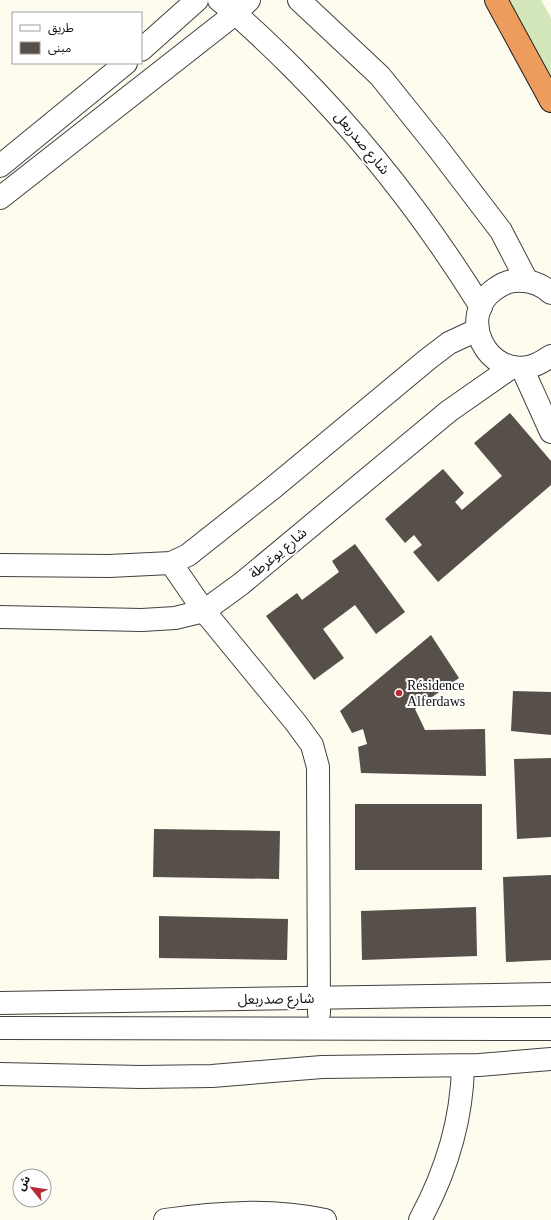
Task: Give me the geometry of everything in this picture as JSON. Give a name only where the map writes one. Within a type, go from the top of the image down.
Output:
[{"type":"highway","points":[[496,0],[551,101]]},
{"type":"street","points":[[142,49],[196,0]]},
{"type":"street","points":[[299,0],[385,82],[501,231],[527,281]]},
{"type":"street","points":[[0,198],[234,4]]},
{"type":"street","name":"شارع صدربعل","points":[[234,4],[329,104],[389,175],[453,262],[481,307]]},
{"type":"street","points":[[0,166],[125,64]]},
{"type":"street","points":[[551,293],[536,283],[527,281],[512,281],[502,284],[490,292],[481,307],[478,317],[477,330],[480,340],[489,354],[502,364],[517,368],[551,432]]},
{"type":"street","points":[[0,565],[109,566],[170,563],[188,555],[262,497],[449,343],[477,330]]},
{"type":"street","name":"شارع يوغرطة","points":[[0,617],[142,620],[175,618],[204,612],[241,584],[449,411],[517,368],[542,362],[551,356]]},
{"type":"street","points":[[170,563],[204,612],[296,722],[312,745],[318,767],[319,1028]]},
{"type":"street","name":"شارع صدربعل","points":[[0,1003],[551,994]]},
{"type":"street","name":"شارع صدربعل","points":[[0,1028],[116,1030],[319,1028],[551,1029]]},
{"type":"street","points":[[0,1074],[175,1077],[212,1076],[322,1067],[463,1066],[551,1059]]},
{"type":"street","points":[[420,1220],[434,1192],[451,1148],[461,1103],[463,1066]]},
{"type":"street","points":[[165,1220],[231,1213],[262,1213],[304,1216],[325,1220]]},
{"type":"green space","points":[[506,0],[541,0],[551,18],[551,82]]},
{"type":"building","points":[[510,413],[551,461],[551,485],[438,582],[413,552],[422,545],[414,535],[405,543],[385,519],[443,469],[464,493],[455,502],[462,510],[502,476],[474,443]]},
{"type":"building","points":[[355,544],[405,612],[376,634],[355,605],[323,629],[344,658],[314,680],[266,616],[297,593],[302,600],[339,572],[332,561]]},
{"type":"building","name":"Résidence Alferdaws","points":[[431,635],[459,678],[415,709],[425,730],[485,729],[486,776],[361,773],[358,747],[367,744],[363,729],[352,733],[340,711]]},
{"type":"building","points":[[513,691],[551,692],[551,735],[511,731]]},
{"type":"building","points":[[551,758],[551,837],[517,839],[514,759]]},
{"type":"building","points":[[355,804],[482,804],[482,870],[355,870]]},
{"type":"building","points":[[154,829],[280,831],[279,879],[153,877]]},
{"type":"building","points":[[551,875],[551,960],[506,962],[503,877]]},
{"type":"building","points":[[476,907],[477,956],[362,960],[361,911]]},
{"type":"building","points":[[159,916],[288,919],[287,960],[159,958]]},
{"type":"place","name":"Résidence Alferdaws","points":[[399,693]]}]
